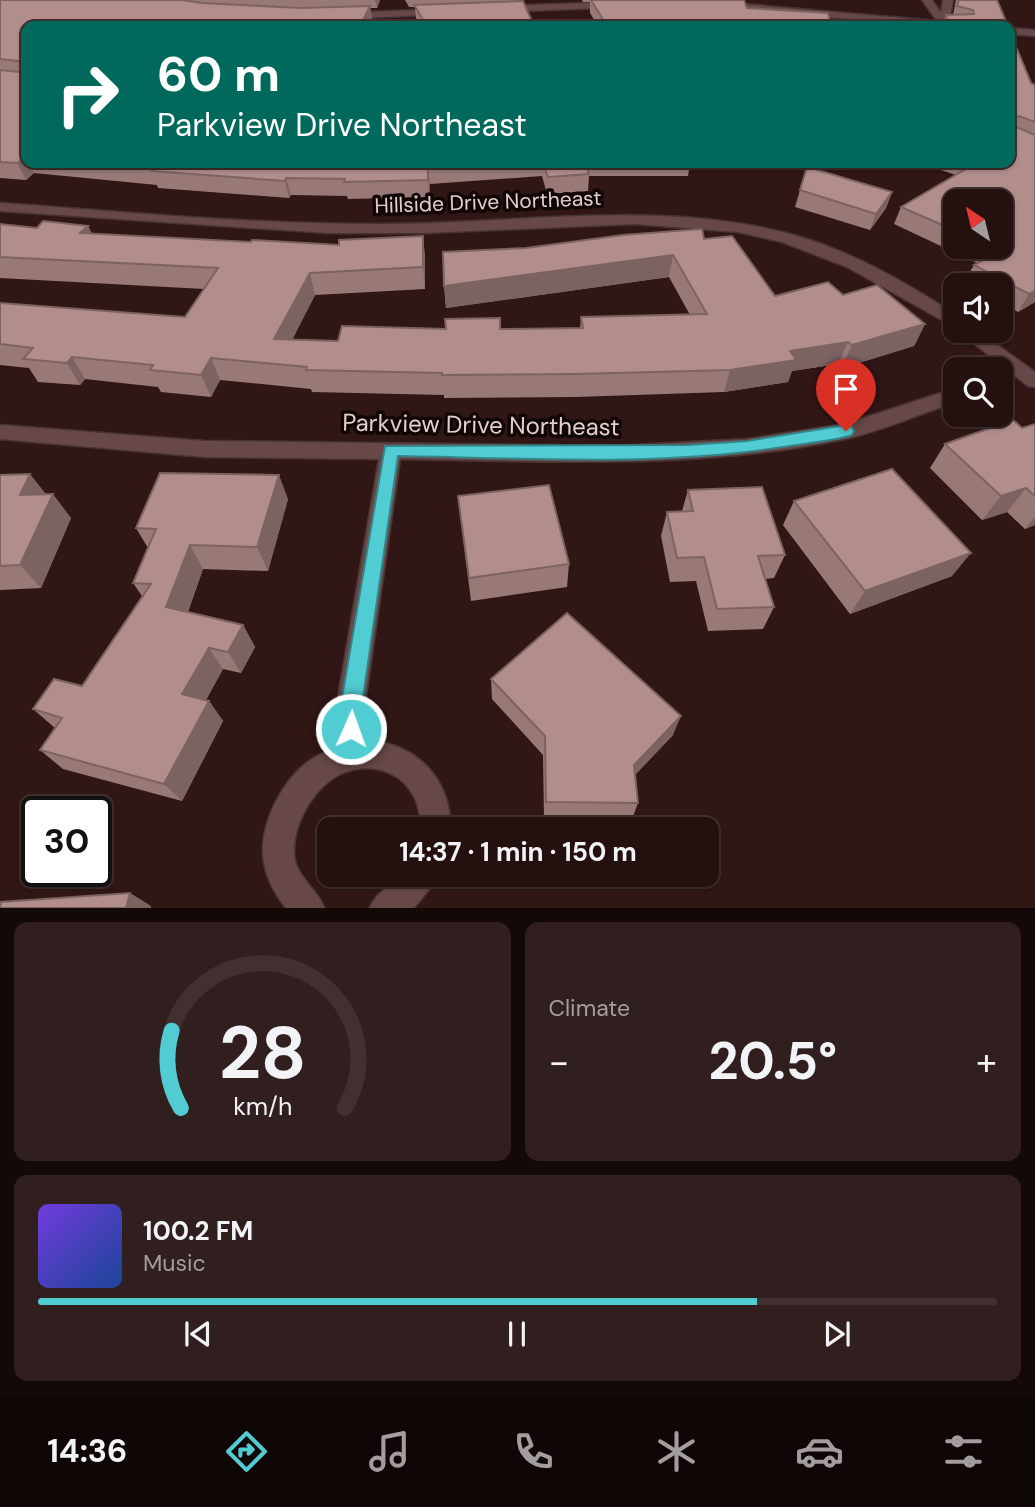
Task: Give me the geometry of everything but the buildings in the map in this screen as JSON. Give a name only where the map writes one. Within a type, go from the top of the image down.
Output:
[{"type":"street","points":[[927,0],[942,21]]},
{"type":"street","points":[[944,21],[948,0]]},
{"type":"street","points":[[483,10],[588,3],[627,4]]},
{"type":"street","points":[[711,5],[794,9],[914,21]]},
{"type":"street","points":[[329,16],[457,11]]},
{"type":"street","points":[[395,15],[395,21]]},
{"type":"street","points":[[1015,31],[1035,33]]},
{"type":"street","name":"Hillside Drive Northeast","points":[[0,206],[312,228],[435,229],[605,220],[702,222],[767,233],[822,250],[910,292],[943,314]]},
{"type":"street","points":[[985,343],[1031,373]]},
{"type":"street","points":[[1013,377],[1031,373]]},
{"type":"street","name":"Parkview Drive Northeast","points":[[0,432],[205,449],[617,454],[747,447],[846,431],[943,399]]},
{"type":"street","points":[[351,754],[351,704],[391,450]]},
{"type":"street","points":[[309,908],[299,901],[285,880],[279,854],[282,827],[291,802],[308,780],[328,764],[351,754],[376,753],[399,760],[418,774],[431,795],[434,817]]},
{"type":"street","points":[[386,908],[398,901],[410,887]]},
{"type":"route","points":[[351,729],[351,704],[391,450],[617,454],[747,447],[846,431]]}]
